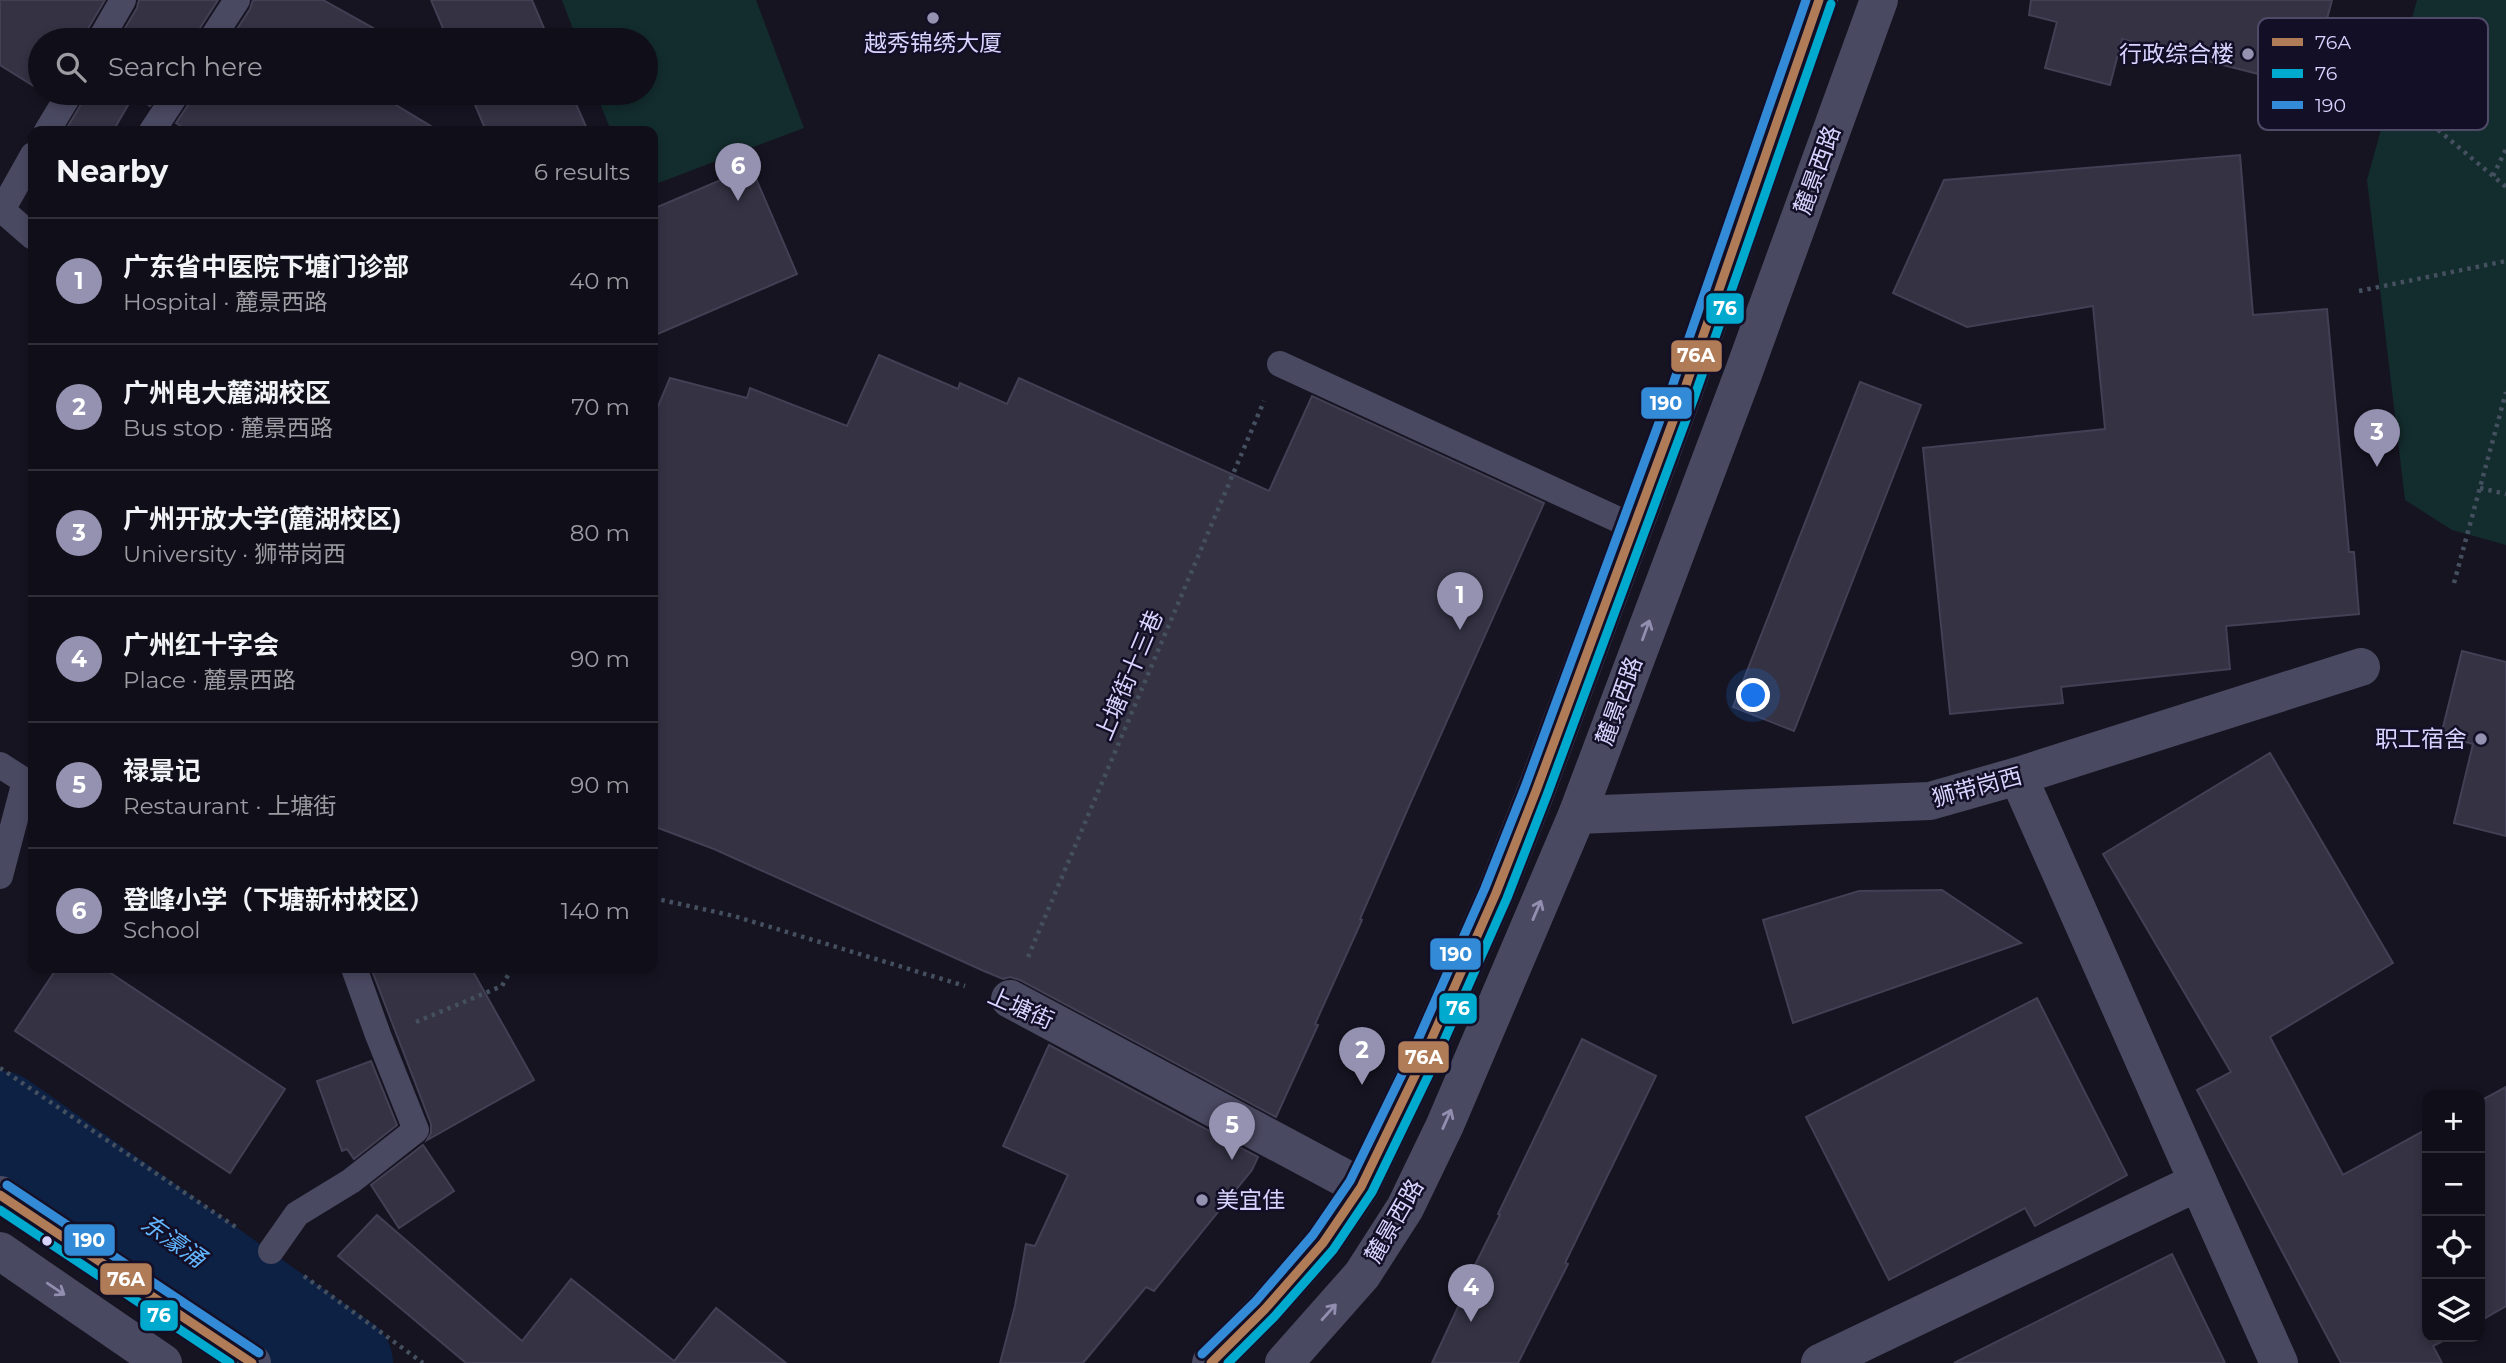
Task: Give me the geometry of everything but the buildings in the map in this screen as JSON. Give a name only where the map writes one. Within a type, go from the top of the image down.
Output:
[{"type":"street","name":"麓景西路","points":[[1211,1363],[1265,1309],[1323,1242],[1361,1188],[1420,1065],[1496,893],[1634,527],[1710,318],[1819,0]]},
{"type":"street","name":"麓景西路","points":[[1284,1363],[1362,1275],[1405,1208],[1451,1112],[1577,815],[1743,374],[1879,0]]},
{"type":"street","name":"狮带岗西","points":[[1577,815],[1930,801],[2018,776],[2361,667]]},
{"type":"street","points":[[2018,776],[2279,1363]]},
{"type":"street","name":"上塘街","points":[[1010,999],[1361,1188]]},
{"type":"street","points":[[1820,1363],[2198,1182]]},
{"type":"street","points":[[0,1195],[252,1363]]},
{"type":"street","points":[[0,1251],[163,1363]]},
{"type":"lane","points":[[107,28],[123,0]]},
{"type":"lane","points":[[219,28],[237,0]]},
{"type":"lane","points":[[50,126],[63,105]]},
{"type":"lane","points":[[155,126],[169,105]]},
{"type":"lane","points":[[28,164],[2,210],[28,233]]},
{"type":"lane","points":[[1280,365],[1634,527]]},
{"type":"lane","points":[[0,765],[25,781],[0,876]]},
{"type":"lane","points":[[271,1251],[297,1214],[351,1181],[416,1130],[356,973]]},
{"type":"path","points":[[2438,130],[2506,187]]},
{"type":"path","points":[[2493,176],[2506,149]]},
{"type":"path","points":[[2358,291],[2506,261]]},
{"type":"path","name":"上塘街十三巷","points":[[1010,999],[1280,365]]},
{"type":"path","points":[[2454,583],[2506,391]]},
{"type":"path","points":[[2479,488],[2506,494]]},
{"type":"path","name":"上塘街","points":[[658,899],[734,916],[1010,999]]},
{"type":"path","points":[[378,1035],[434,1016],[502,986],[509,973]]},
{"type":"path","points":[[0,1068],[271,1251],[423,1363]]},
{"type":"green space","points":[[562,0],[756,0],[804,128],[658,183],[658,126],[609,126],[601,105],[658,105],[658,28],[572,28]]},
{"type":"green space","points":[[2417,0],[2506,0],[2506,545],[2452,530],[2405,500],[2367,180],[2381,130],[2488,130],[2488,18],[2412,18]]},
{"type":"waterway","name":"东濠涌","points":[[0,1119],[345,1363]]},
{"type":"transit line","name":"190","points":[[1202,1354],[1256,1301],[1313,1235],[1350,1181],[1409,1060],[1485,888],[1525,787],[1671,390],[1806,0]]},
{"type":"transit line","name":"76A","points":[[1211,1363],[1265,1309],[1323,1243],[1361,1187],[1420,1065],[1496,893],[1536,791],[1683,394],[1819,0]]},
{"type":"transit line","name":"76","points":[[1228,1363],[1274,1317],[1333,1250],[1372,1192],[1431,1070],[1507,898],[1547,795],[1694,398],[1831,4]]},
{"type":"transit line","name":"190","points":[[7,1185],[259,1353]]},
{"type":"transit line","name":"76A","points":[[0,1195],[252,1363]]},
{"type":"transit line","name":"76","points":[[0,1210],[230,1363]]},
{"type":"place","name":"越秀锦绣大厦","points":[[933,18]]},
{"type":"place","name":"行政综合楼","points":[[2248,54]]},
{"type":"place","name":"登峰小学（下塘新村校区）","points":[[738,201]]},
{"type":"place","name":"广州开放大学(麓湖校区)","points":[[2377,467]]},
{"type":"place","name":"广东省中医院下塘门诊部","points":[[1460,630]]},
{"type":"place","name":"职工宿舍","points":[[2481,739]]},
{"type":"place","name":"广州电大麓湖校区","points":[[1362,1085]]},
{"type":"place","name":"禄景记","points":[[1232,1160]]},
{"type":"place","name":"美宜佳","points":[[1202,1200]]},
{"type":"place","name":"广州红十字会","points":[[1471,1322]]}]
